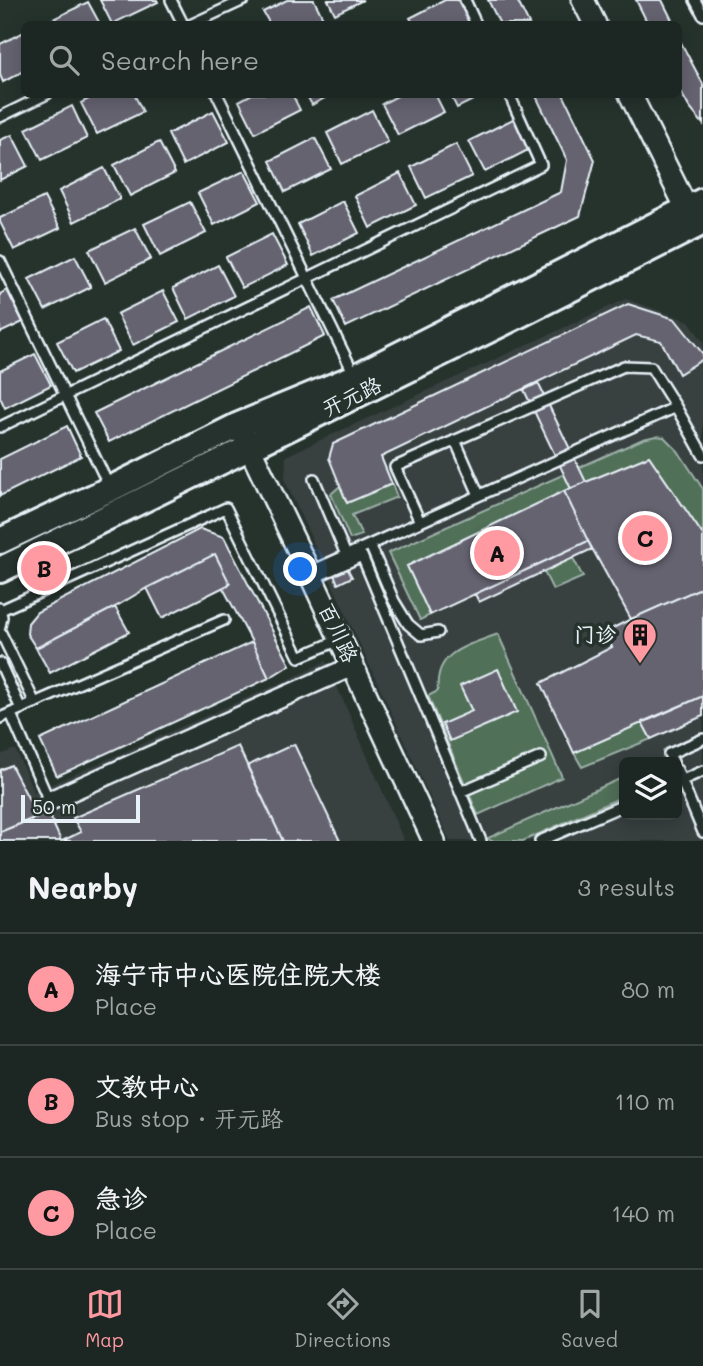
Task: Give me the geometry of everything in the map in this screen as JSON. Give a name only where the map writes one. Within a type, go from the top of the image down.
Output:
[{"type":"main road","name":"开元路","points":[[0,570],[355,377],[699,218]]},
{"type":"main road","name":"开元路","points":[[0,541],[110,489],[244,436],[511,319],[699,218]]},
{"type":"street","points":[[583,0],[594,21]]},
{"type":"street","points":[[632,98],[699,218]]},
{"type":"street","name":"百川路","points":[[244,436],[434,841]]},
{"type":"street","points":[[49,801],[353,666]]},
{"type":"lane","points":[[171,0],[182,21]]},
{"type":"lane","points":[[198,21],[244,0]]},
{"type":"lane","points":[[465,0],[475,21]]},
{"type":"lane","points":[[0,117],[39,98]]},
{"type":"lane","points":[[219,98],[355,377]]},
{"type":"lane","points":[[0,427],[541,165],[511,98]]},
{"type":"lane","points":[[0,261],[110,489]]},
{"type":"lane","points":[[420,522],[395,467],[624,366],[651,367],[703,455]]},
{"type":"lane","points":[[311,575],[346,555],[676,407]]},
{"type":"lane","points":[[455,440],[479,495]]},
{"type":"lane","points":[[314,479],[346,555]]},
{"type":"lane","points":[[35,703],[0,629],[1,609],[226,508],[299,657],[341,640]]},
{"type":"lane","points":[[370,545],[394,601],[408,624],[421,635],[438,632]]},
{"type":"lane","points":[[311,575],[362,556],[481,841]]},
{"type":"lane","points":[[0,718],[224,620]]},
{"type":"lane","points":[[0,663],[21,709]]},
{"type":"lane","points":[[10,714],[49,801]]},
{"type":"lane","points":[[670,757],[669,754],[703,738]]},
{"type":"lane","points":[[460,792],[541,757]]},
{"type":"lane","points":[[682,780],[703,771]]},
{"type":"lane","points":[[682,787],[703,832]]},
{"type":"lane","points":[[540,841],[619,807]]},
{"type":"shaded area","points":[[626,299],[689,321],[703,342],[703,841],[450,841],[285,481],[286,456]]},
{"type":"shaded area","points":[[326,661],[404,841],[0,841],[0,755],[15,749],[34,792]]},
{"type":"green space","points":[[664,437],[678,451],[703,489],[703,535],[649,456],[564,491],[407,566],[430,615],[420,620],[388,553],[643,439]]},
{"type":"green space","points":[[392,484],[397,497],[352,515],[362,535],[350,539],[331,494],[340,486],[347,503]]},
{"type":"green space","points":[[573,558],[583,577],[553,590],[544,572]]},
{"type":"green space","points":[[498,634],[562,777],[478,815],[428,696],[438,691],[441,667],[447,659],[464,647]]},
{"type":"green space","points":[[642,722],[651,739],[582,767],[574,753]]},
{"type":"green space","points":[[619,779],[619,798],[523,841],[491,841],[488,838]]},
{"type":"building","points":[[100,0],[158,2],[118,21],[110,21]]},
{"type":"building","points":[[287,0],[314,0],[324,20],[268,21],[263,12]]},
{"type":"building","points":[[328,0],[363,0],[335,14]]},
{"type":"building","points":[[445,0],[458,0],[469,21],[412,21],[410,18]]},
{"type":"building","points":[[488,0],[517,0],[528,21],[498,21]]},
{"type":"building","points":[[636,0],[662,0],[672,20],[646,21]]},
{"type":"building","points":[[88,2],[98,21],[49,21]]},
{"type":"building","points":[[21,34],[21,73],[3,82],[0,75],[0,44]]},
{"type":"building","points":[[682,45],[703,84],[703,124],[682,94]]},
{"type":"building","points":[[90,98],[136,98],[143,112],[97,134],[81,103]]},
{"type":"building","points":[[245,98],[294,98],[300,110],[255,133],[239,101]]},
{"type":"building","points":[[308,98],[325,98],[312,105]]},
{"type":"building","points":[[393,98],[437,98],[444,112],[398,135],[382,104]]},
{"type":"building","points":[[452,98],[477,98],[457,108]]},
{"type":"building","points":[[537,98],[565,98],[595,160],[580,216],[346,327],[333,300],[561,192],[567,160]]},
{"type":"building","points":[[72,106],[87,138],[42,160],[26,129]]},
{"type":"building","points":[[372,110],[388,142],[342,164],[327,133]]},
{"type":"building","points":[[213,111],[229,142],[183,165],[168,134]]},
{"type":"building","points":[[515,118],[530,149],[485,172],[469,141]]},
{"type":"building","points":[[12,135],[28,166],[0,180],[0,140]]},
{"type":"building","points":[[315,138],[331,169],[285,192],[270,161]]},
{"type":"building","points":[[159,142],[175,173],[130,196],[114,165]]},
{"type":"building","points":[[456,144],[472,176],[426,198],[411,167]]},
{"type":"building","points":[[104,168],[120,199],[74,222],[59,191]]},
{"type":"building","points":[[244,171],[260,202],[214,225],[198,193]]},
{"type":"building","points":[[400,173],[416,205],[370,228],[355,196]]},
{"type":"building","points":[[44,197],[60,228],[14,250],[0,218]]},
{"type":"building","points":[[343,201],[359,233],[313,256],[298,224]]},
{"type":"building","points":[[190,202],[206,233],[160,256],[144,224]]},
{"type":"building","points":[[135,228],[151,259],[105,282],[89,250]]},
{"type":"building","points":[[272,234],[288,265],[242,288],[226,257]]},
{"type":"building","points":[[75,256],[91,287],[45,310],[29,279]]},
{"type":"building","points":[[218,265],[234,296],[188,319],[173,288]]},
{"type":"building","points":[[7,290],[23,322],[0,333],[0,294]]},
{"type":"building","points":[[163,291],[179,322],[133,345],[117,314]]},
{"type":"building","points":[[628,304],[675,319],[703,354],[703,359],[679,374],[661,341],[636,335],[381,457],[392,484],[347,503],[329,458],[333,444]]},
{"type":"building","points":[[311,307],[325,336],[109,442],[94,413]]},
{"type":"building","points":[[103,319],[119,351],[73,373],[57,342]]},
{"type":"building","points":[[35,354],[51,385],[5,408],[0,397],[0,371]]},
{"type":"building","points":[[538,383],[586,482],[571,489],[524,390]]},
{"type":"building","points":[[67,426],[81,456],[0,496],[0,459]]},
{"type":"building","points":[[649,456],[703,535],[703,587],[631,619],[564,491]]},
{"type":"building","points":[[564,491],[588,541],[430,615],[407,566]]},
{"type":"building","points":[[200,529],[224,537],[290,665],[269,678],[223,588],[230,584],[215,554],[36,648],[27,634],[28,623],[37,612]]},
{"type":"building","points":[[588,541],[592,549],[479,602],[475,594]]},
{"type":"building","points":[[215,554],[230,584],[162,618],[147,588]]},
{"type":"building","points":[[346,566],[352,577],[338,584],[333,572]]},
{"type":"building","name":"门诊","points":[[703,587],[703,696],[574,753],[541,683],[612,647],[605,632]]},
{"type":"building","points":[[115,607],[129,632],[50,673],[36,648]]},
{"type":"building","points":[[252,642],[269,678],[57,776],[40,740]]},
{"type":"building","points":[[498,669],[517,712],[450,741],[442,724],[472,711],[460,686]]},
{"type":"building","points":[[703,696],[703,716],[651,739],[642,722]]},
{"type":"building","points":[[294,744],[340,841],[283,841],[247,766]]},
{"type":"building","points":[[238,746],[283,841],[62,841],[81,832],[73,818]]},
{"type":"building","points":[[11,765],[38,817],[0,832],[0,770]]},
{"type":"building","points":[[48,812],[61,841],[0,841],[0,832]]},
{"type":"place","name":"急诊","points":[[645,538]]},
{"type":"place","name":"海宁市中心医院住院大楼","points":[[497,553]]},
{"type":"place","name":"文教中心","points":[[44,568]]},
{"type":"place","name":"门诊","points":[[640,665]]}]
